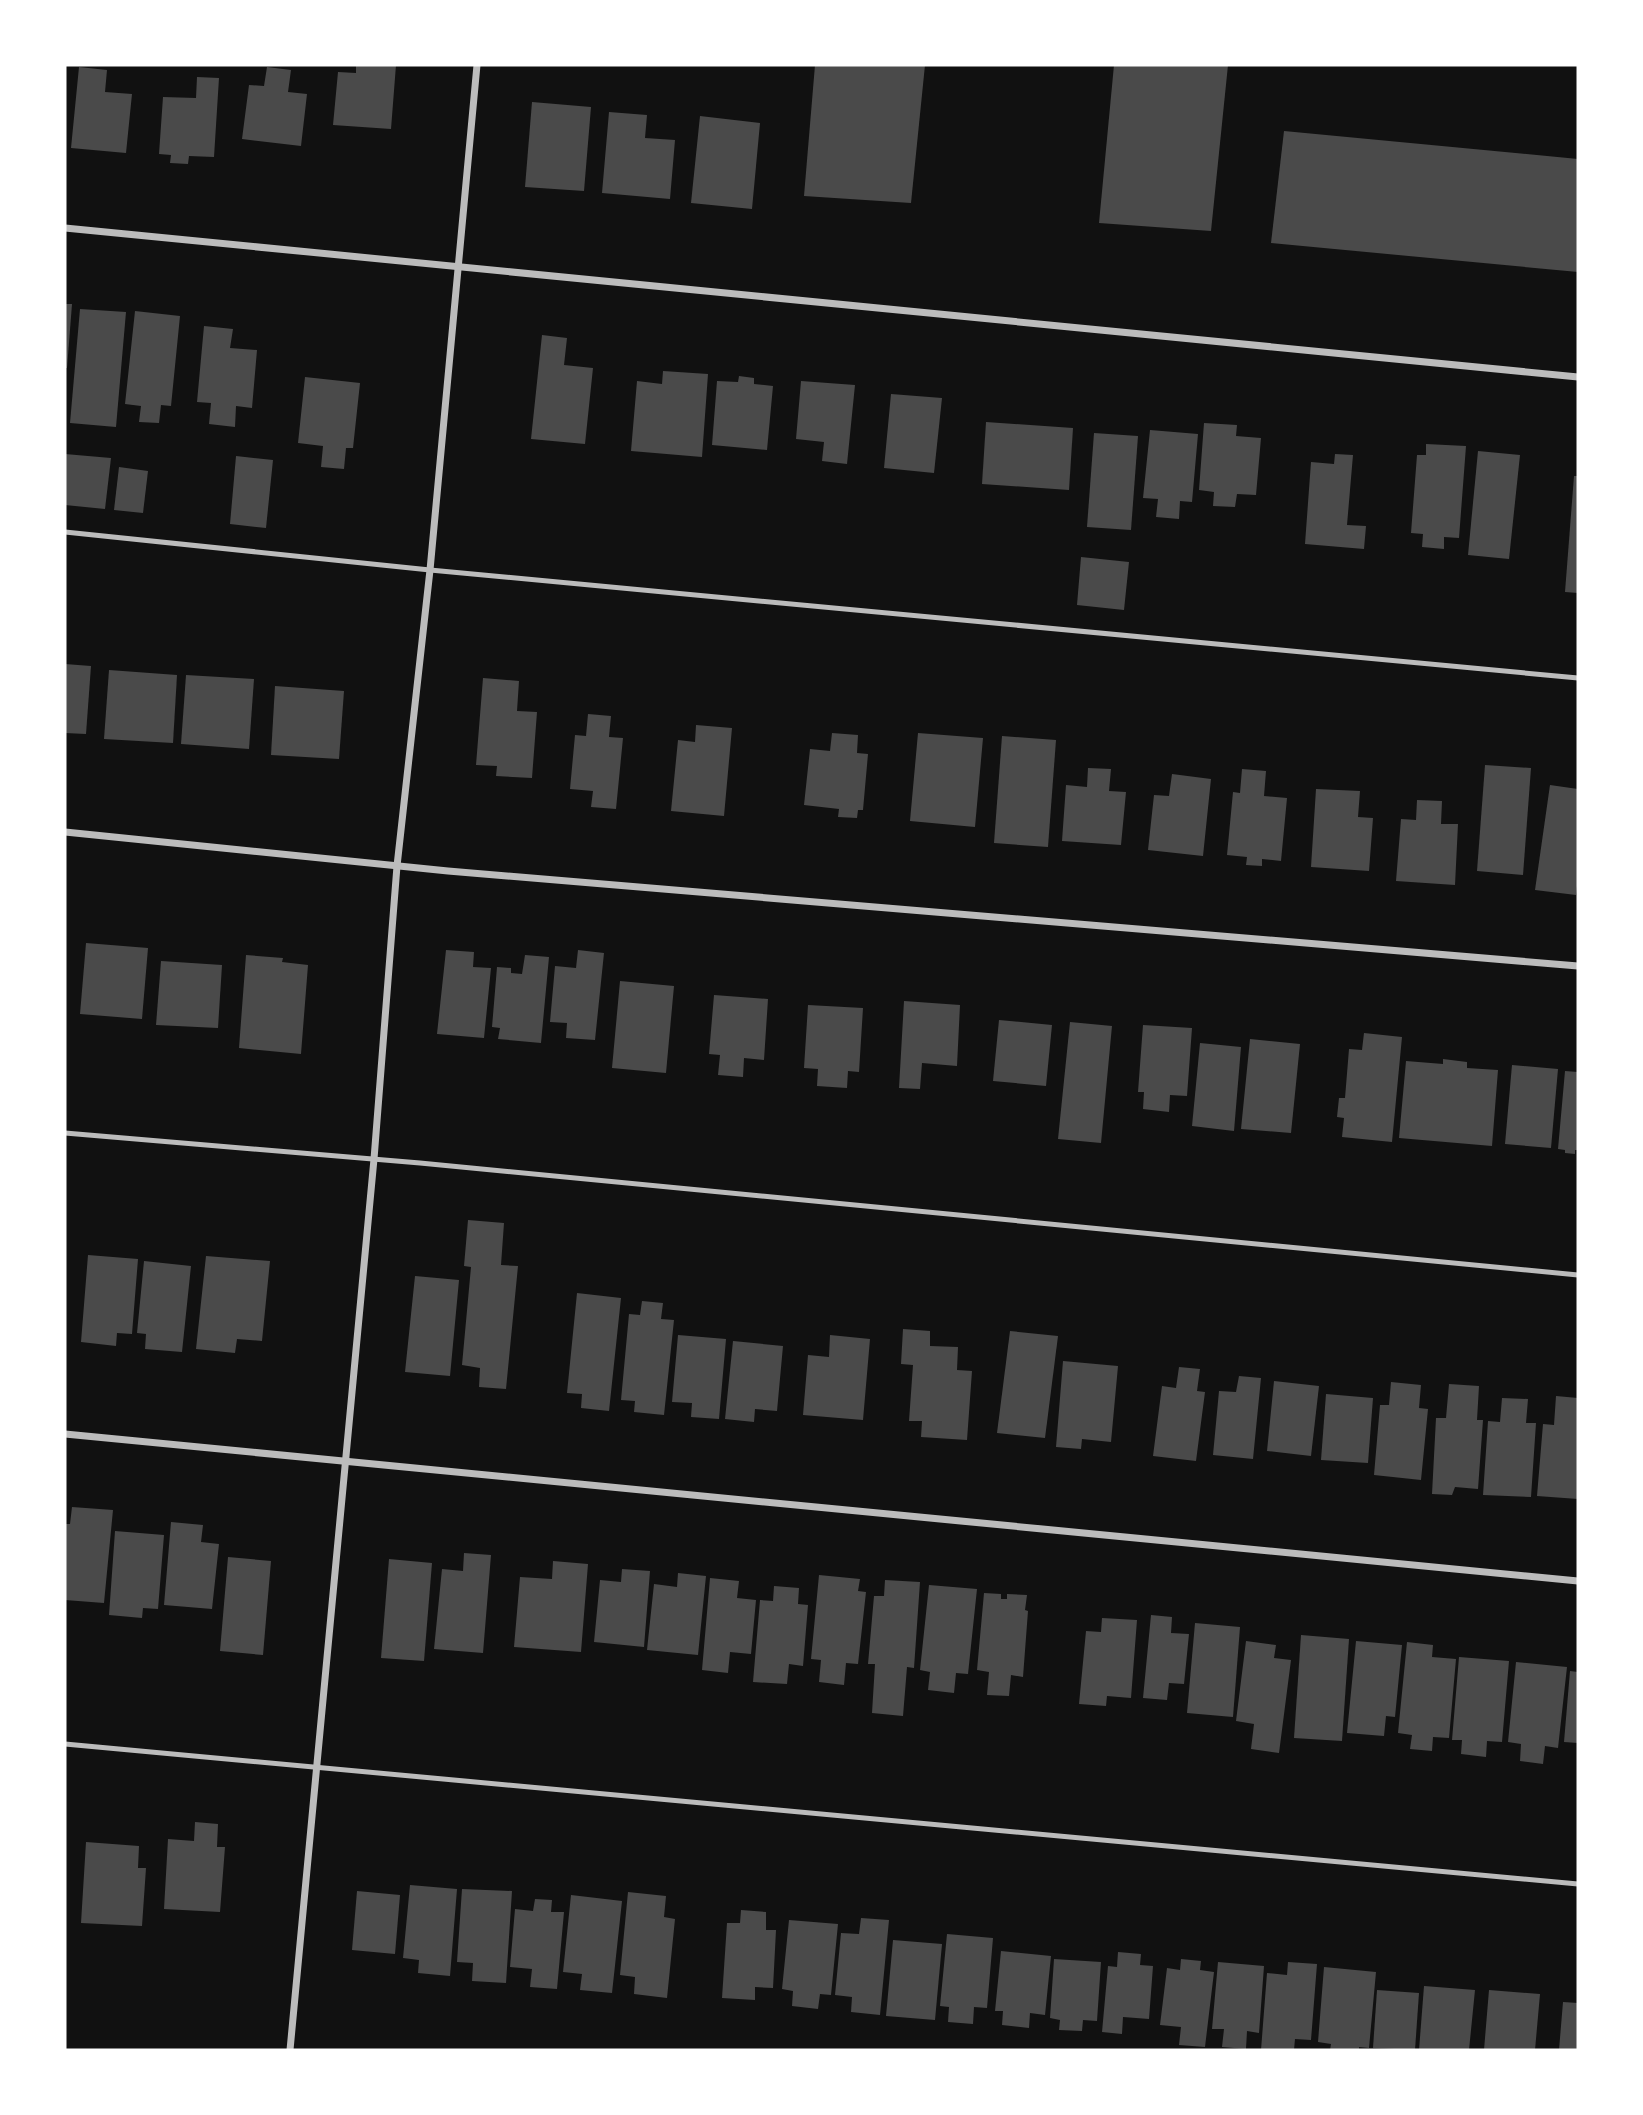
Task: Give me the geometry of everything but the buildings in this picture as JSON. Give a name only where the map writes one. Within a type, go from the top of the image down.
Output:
[{"type":"street","points":[[290,2050],[374,1159],[397,866],[430,570],[477,65]]},
{"type":"street","points":[[65,228],[1578,377]]},
{"type":"street","points":[[65,832],[397,866],[1578,966]]},
{"type":"street","points":[[65,1434],[1578,1581]]},
{"type":"lane","points":[[65,532],[430,570],[1578,678]]},
{"type":"lane","points":[[65,1133],[374,1159],[1578,1275]]},
{"type":"lane","points":[[65,1744],[1578,1884]]}]
